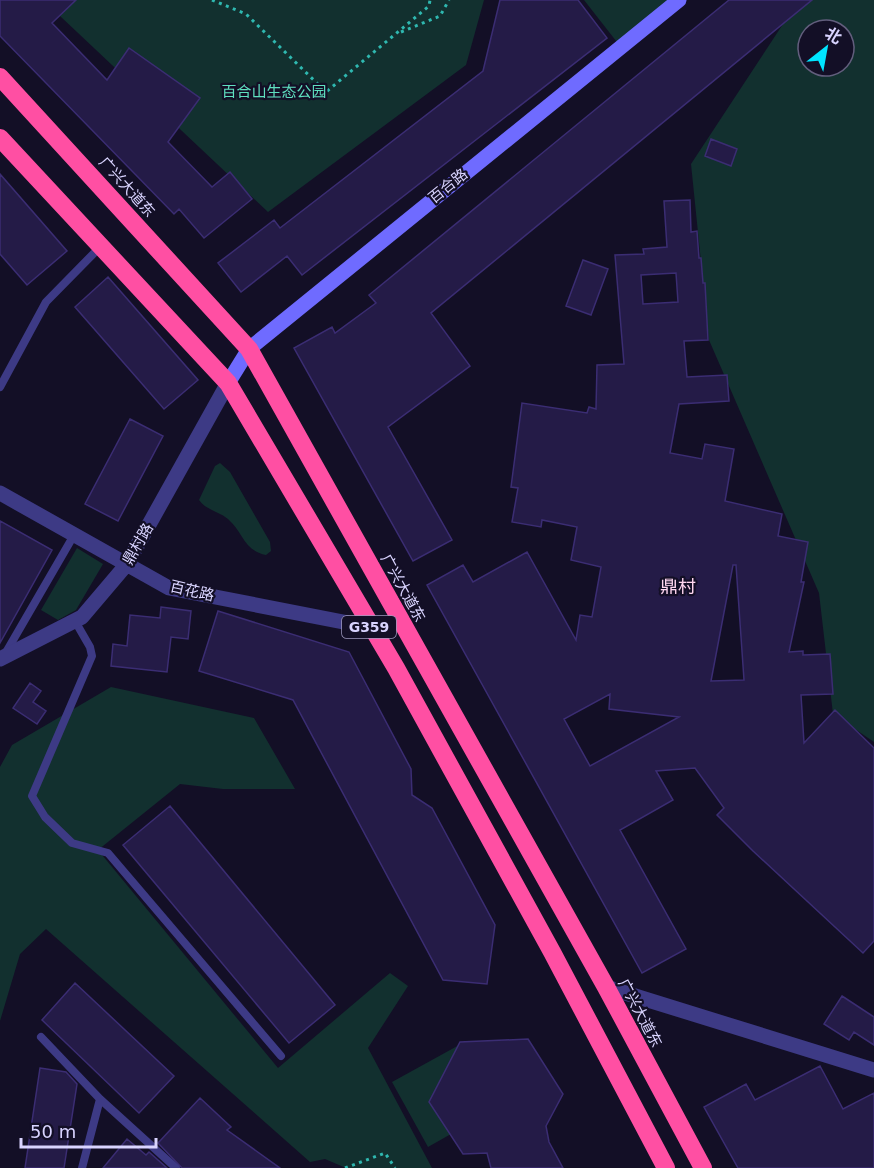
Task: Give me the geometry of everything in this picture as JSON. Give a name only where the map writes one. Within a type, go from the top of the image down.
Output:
[{"type":"highway","name":"广兴大道东","points":[[0,77],[249,349],[606,987],[703,1168]]},
{"type":"highway","name":"G359","points":[[0,138],[228,382],[369,627],[396,668],[546,941],[666,1168]]},
{"type":"street","name":"百合路","points":[[228,382],[249,349],[679,0]]},
{"type":"street","name":"鼎村路","points":[[1,659],[82,617],[127,564],[228,382]]},
{"type":"street","name":"百花路","points":[[0,493],[169,588],[369,627]]},
{"type":"street","points":[[606,987],[874,1071]]},
{"type":"lane","points":[[0,387],[46,302],[101,246]]},
{"type":"lane","points":[[1,659],[74,535]]},
{"type":"lane","points":[[75,621],[90,646],[92,656],[32,796],[45,817],[72,843],[108,853],[280,1056]]},
{"type":"lane","points":[[41,1037],[100,1099],[176,1168]]},
{"type":"lane","points":[[82,1168],[100,1099]]},
{"type":"path","points":[[212,0],[246,14],[326,92],[429,6],[430,0]]},
{"type":"path","points":[[396,33],[440,16],[449,0]]},
{"type":"path","points":[[345,1168],[385,1153],[395,1168]]},
{"type":"green space","name":"百合山生态公园","points":[[69,0],[484,0],[466,65],[268,212],[60,16]]},
{"type":"green space","points":[[584,0],[679,0],[620,46]]},
{"type":"green space","points":[[812,0],[874,0],[874,742],[833,714],[819,593],[709,340],[691,164],[783,24]]},
{"type":"green space","points":[[220,463],[230,472],[270,542],[271,551],[266,555],[253,550],[228,519],[199,500],[215,466]]},
{"type":"green space","points":[[77,548],[103,564],[76,610],[58,620],[41,610]]},
{"type":"green space","points":[[111,687],[254,718],[295,789],[223,789],[180,784],[98,850],[278,1068],[390,973],[408,986],[368,1048],[432,1168],[346,1168],[325,1159],[310,1162],[46,929],[20,954],[0,1021],[0,767],[12,745]]},
{"type":"green space","points":[[461,1044],[497,1108],[428,1147],[392,1082]]},
{"type":"building","points":[[0,0],[76,0],[52,23],[107,80],[129,48],[200,98],[168,142],[212,187],[230,172],[252,199],[204,238],[179,209],[174,214],[0,36]]},
{"type":"building","points":[[500,0],[578,0],[607,38],[302,275],[287,256],[241,292],[218,263],[274,220],[280,228],[483,71]]},
{"type":"building","points":[[729,0],[812,0],[431,313],[470,366],[388,427],[452,540],[413,561],[294,348],[332,327],[335,333],[376,303],[369,295]]},
{"type":"building","points":[[711,139],[737,149],[731,166],[705,156]]},
{"type":"building","points":[[0,174],[67,251],[27,285],[0,254]]},
{"type":"building","points":[[690,200],[691,232],[697,231],[699,258],[701,258],[703,283],[705,283],[708,340],[684,341],[687,377],[727,375],[729,401],[679,404],[670,453],[702,459],[705,444],[734,449],[725,501],[782,514],[778,536],[808,542],[801,582],[804,582],[789,652],[803,651],[803,655],[830,654],[833,694],[801,695],[804,743],[835,710],[874,748],[874,941],[863,953],[717,815],[724,808],[695,768],[656,771],[673,800],[620,830],[686,949],[642,973],[427,585],[463,565],[473,582],[527,552],[576,640],[580,615],[592,617],[601,567],[571,560],[577,527],[542,520],[541,527],[512,522],[518,488],[511,487],[522,403],[587,413],[589,407],[596,409],[597,365],[624,364],[615,255],[644,254],[643,249],[667,247],[664,201]],"holes":[[[676,273],[678,302],[643,304],[641,275]],[[733,565],[736,565],[744,680],[711,681]],[[610,694],[609,709],[679,717],[590,766],[564,719]]]},
{"type":"building","points":[[583,260],[608,269],[591,315],[566,306]]},
{"type":"building","points":[[108,277],[198,380],[164,409],[75,307]]},
{"type":"building","points":[[130,419],[163,436],[118,521],[85,504]]},
{"type":"building","points":[[0,521],[52,550],[0,643]]},
{"type":"building","points":[[161,607],[191,611],[188,639],[171,637],[167,672],[111,666],[113,644],[127,646],[130,615],[160,618]]},
{"type":"building","points":[[218,611],[349,652],[411,769],[412,795],[432,808],[495,925],[487,984],[443,980],[293,700],[199,671]]},
{"type":"building","points":[[30,683],[41,691],[33,702],[46,711],[37,724],[13,708]]},
{"type":"building","points":[[170,806],[335,1005],[289,1043],[123,845]]},
{"type":"building","points":[[75,983],[174,1076],[139,1113],[42,1020]]},
{"type":"building","points":[[842,996],[874,1017],[874,1045],[854,1032],[849,1040],[824,1024]]},
{"type":"building","points":[[528,1039],[563,1094],[546,1126],[549,1142],[563,1168],[491,1168],[487,1153],[463,1154],[429,1102],[460,1042]]},
{"type":"building","points":[[820,1066],[843,1109],[874,1093],[874,1168],[738,1168],[704,1107],[746,1084],[755,1100]]},
{"type":"building","points":[[40,1068],[66,1072],[77,1084],[64,1168],[25,1168]]},
{"type":"building","points":[[200,1098],[231,1127],[227,1130],[280,1168],[182,1168],[158,1143]]},
{"type":"building","points":[[127,1139],[146,1155],[149,1152],[167,1168],[103,1168]]},
{"type":"district","name":"鼎村","points":[[678,586]]}]
